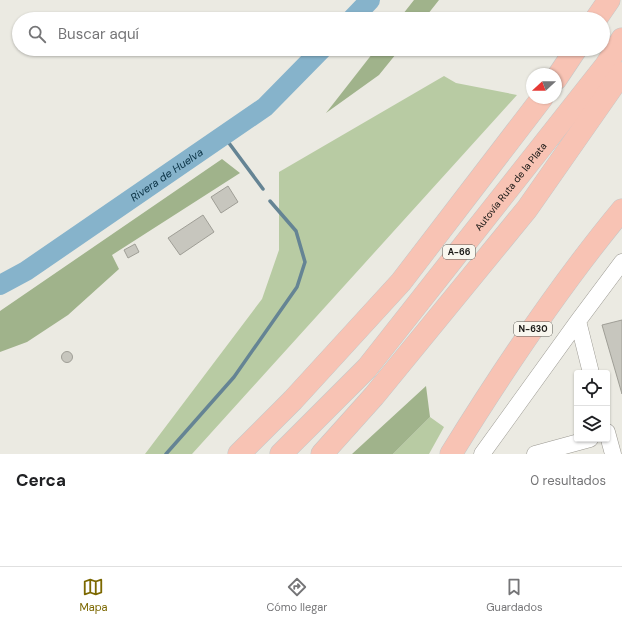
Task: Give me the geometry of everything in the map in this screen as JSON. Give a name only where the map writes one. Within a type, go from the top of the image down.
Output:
[{"type":"highway","points":[[601,12],[609,0]]},
{"type":"highway","name":"Autovía Ruta de la Plata","points":[[281,454],[368,368],[606,65],[622,39]]},
{"type":"highway","points":[[562,70],[571,56]]},
{"type":"highway","points":[[322,454],[374,396],[527,209],[622,73]]},
{"type":"highway","name":"A-66","points":[[239,454],[293,400],[401,282],[537,104]]},
{"type":"highway","name":"N-630","points":[[451,454],[473,418],[538,322],[577,267],[622,210]]},
{"type":"highway","points":[[314,454],[374,396]]},
{"type":"street","points":[[482,454],[622,262]]},
{"type":"street","points":[[578,321],[590,370]]},
{"type":"street","points":[[535,454],[579,442]]},
{"type":"street","points":[[609,442],[613,454]]},
{"type":"green space","points":[[414,0],[439,0],[430,12],[405,12]]},
{"type":"green space","points":[[371,56],[394,56],[379,75],[326,113]]},
{"type":"green space","points":[[444,76],[456,83],[517,95],[192,454],[145,454],[262,299],[279,250],[279,172]]},
{"type":"green space","points":[[222,159],[240,173],[112,255],[119,269],[68,315],[27,342],[0,352],[0,311]]},
{"type":"green space","points":[[426,386],[430,417],[393,454],[352,454]]},
{"type":"green space","points":[[430,417],[444,427],[429,454],[393,454]]},
{"type":"building","points":[[228,186],[238,202],[221,213],[211,197]]},
{"type":"building","points":[[203,215],[214,232],[180,255],[168,238]]},
{"type":"building","points":[[135,244],[139,252],[128,258],[124,250]]},
{"type":"building","points":[[622,320],[622,394],[602,325]]},
{"type":"building","points":[[65,352],[69,352],[71,353],[71,361],[65,362],[62,359],[62,355]]},
{"type":"waterway","name":"Rivera de Huelva","points":[[359,12],[370,0]]},
{"type":"waterway","name":"Rivera de Huelva","points":[[0,285],[26,271],[265,107],[315,56]]},
{"type":"waterway","points":[[223,135],[263,189]]},
{"type":"waterway","points":[[166,454],[234,377],[297,287],[305,262],[296,231],[270,201]]}]
